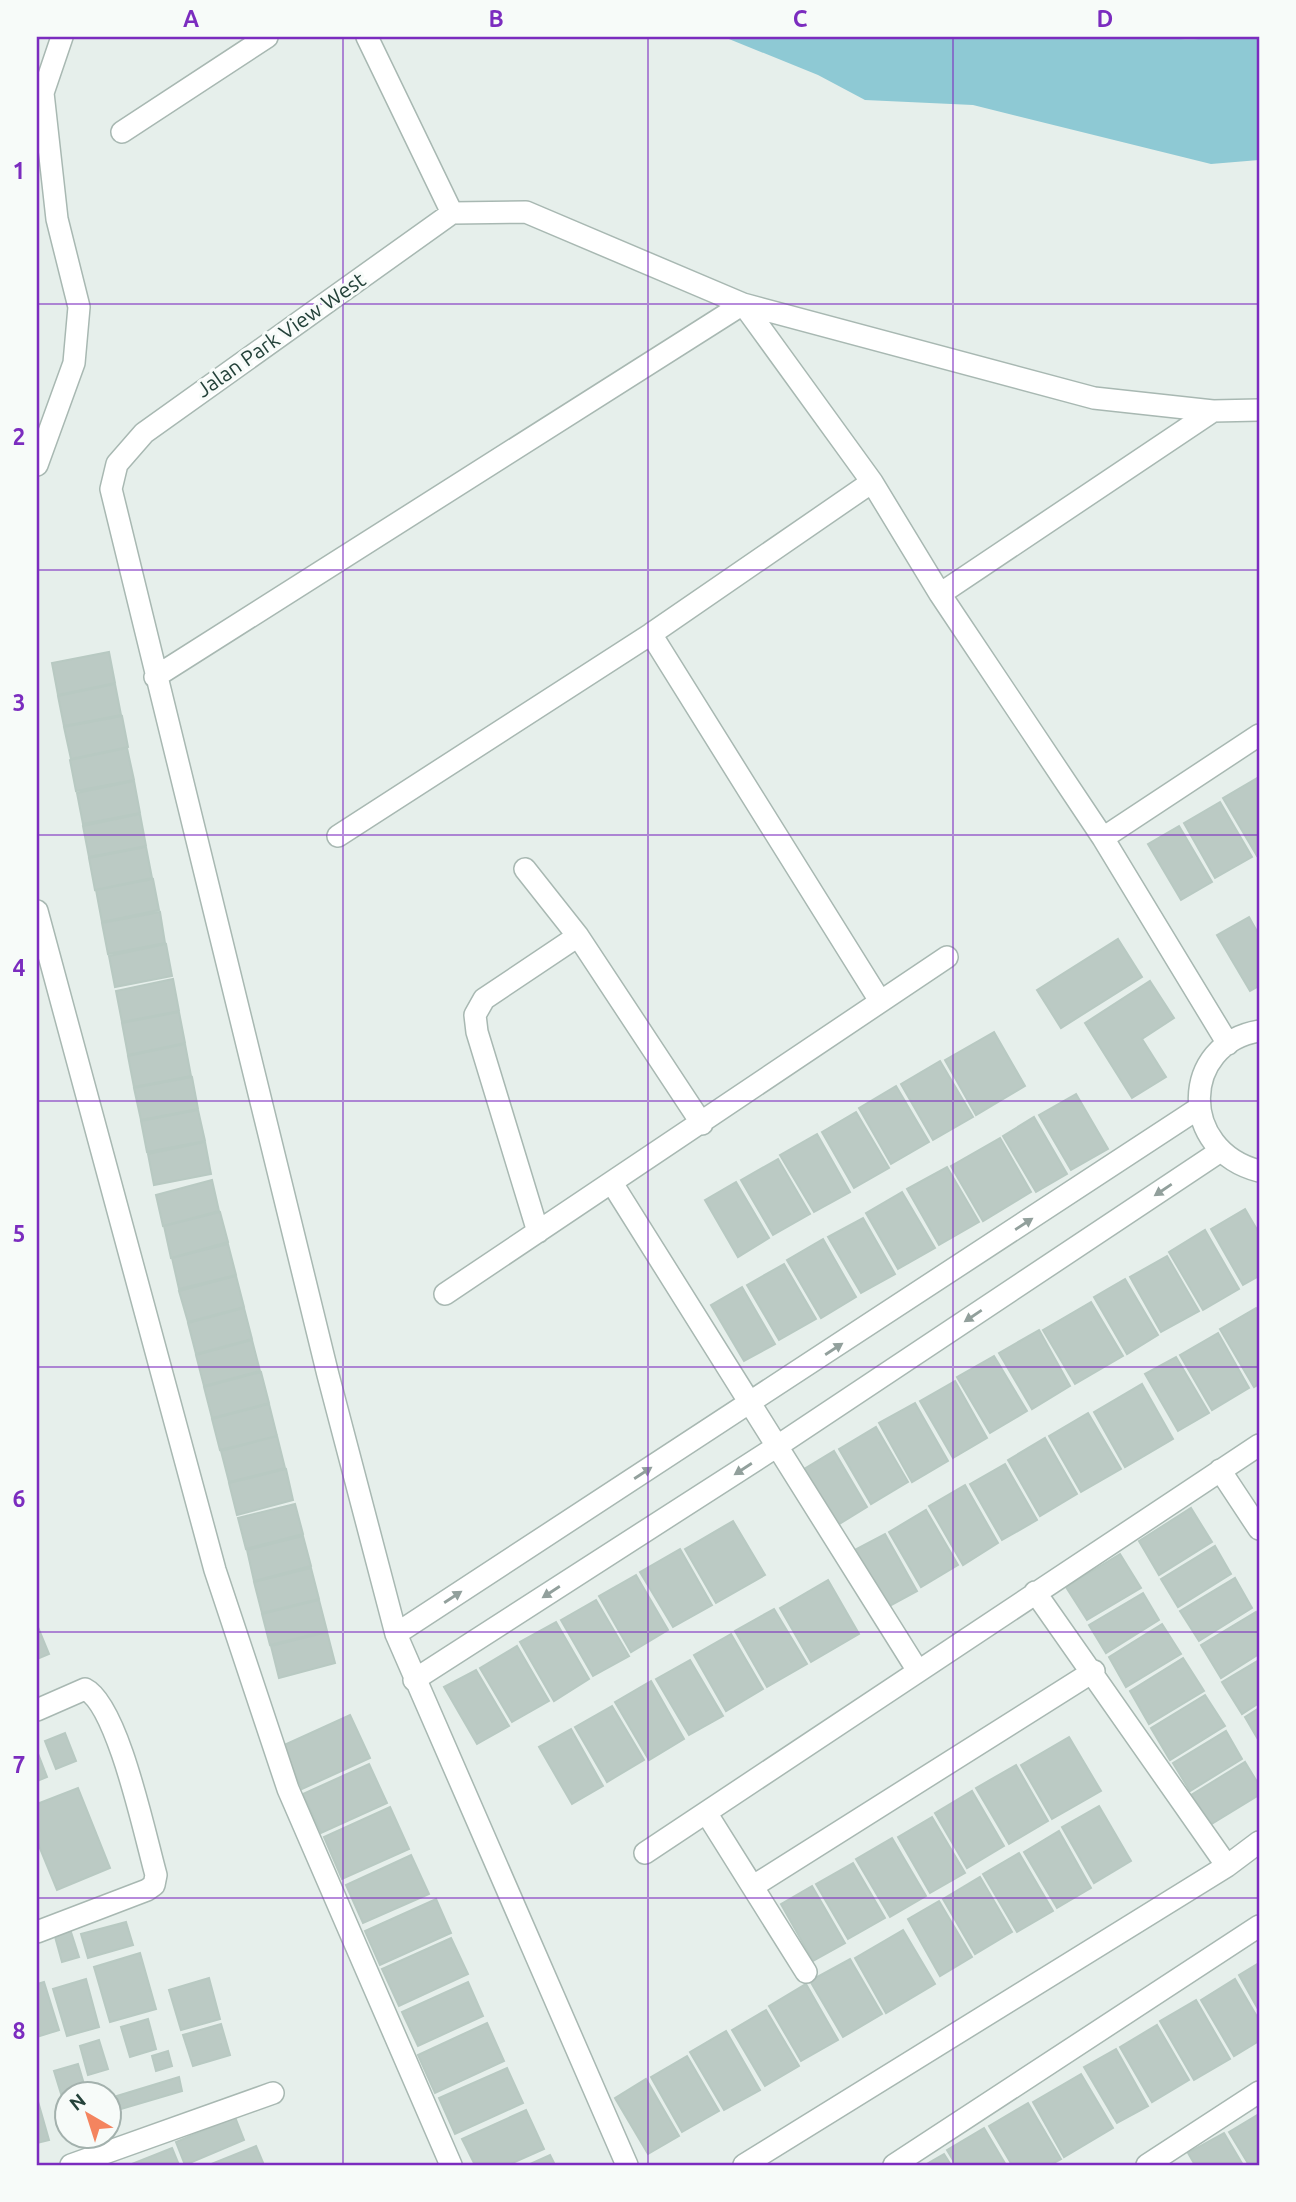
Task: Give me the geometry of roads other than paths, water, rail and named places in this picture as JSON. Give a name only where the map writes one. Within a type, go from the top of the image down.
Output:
[{"type":"street","points":[[37,465],[74,363],[79,307],[57,219],[43,93],[62,37]]},
{"type":"street","points":[[122,132],[267,37]]},
{"type":"street","points":[[367,37],[452,213],[526,212],[743,304],[1094,398],[1213,411],[1259,410]]},
{"type":"street","name":"Jalan Park View West","points":[[155,677],[111,489],[117,464],[144,433],[452,213]]},
{"type":"street","points":[[743,304],[872,482],[940,594],[1102,838],[1228,1044]]},
{"type":"street","points":[[627,2165],[396,1634],[155,677],[743,304]]},
{"type":"street","points":[[940,594],[1213,411]]},
{"type":"street","points":[[338,836],[651,634],[872,482]]},
{"type":"street","points":[[651,634],[880,1001]]},
{"type":"street","points":[[1102,838],[1259,735]]},
{"type":"street","points":[[525,869],[578,936],[702,1124]]},
{"type":"street","points":[[37,911],[219,1583],[288,1789],[451,2165]]},
{"type":"street","points":[[538,1231],[477,1032],[475,1015],[484,999],[578,936]]},
{"type":"street","points":[[445,1294],[947,957]]},
{"type":"street","points":[[1259,1031],[1228,1044],[1210,1061],[1201,1083],[1199,1108],[1205,1132],[1219,1152],[1240,1166],[1259,1171]]},
{"type":"street","points":[[396,1634],[1199,1108]]},
{"type":"street","points":[[414,1680],[779,1445],[1219,1152]]},
{"type":"street","points":[[612,1183],[779,1445],[918,1671]]},
{"type":"street","points":[[645,1853],[1259,1445]]},
{"type":"street","points":[[1220,1470],[1259,1529]]},
{"type":"street","points":[[1035,1592],[1094,1671],[1227,1866]]},
{"type":"street","points":[[755,1885],[1094,1671]]},
{"type":"street","points":[[37,1710],[85,1689],[93,1693],[111,1720],[156,1875],[154,1885],[147,1890],[37,1932]]},
{"type":"street","points":[[707,1814],[755,1885],[806,1972]]},
{"type":"street","points":[[744,2165],[1227,1866],[1259,1842]]},
{"type":"street","points":[[894,2165],[1259,1926]]},
{"type":"street","points":[[1147,2165],[1259,2092]]},
{"type":"street","points":[[71,2165],[114,2157],[273,2093]]},
{"type":"water","points":[[724,37],[1259,37],[1259,160],[1211,164],[973,105],[865,100],[818,75]]}]
